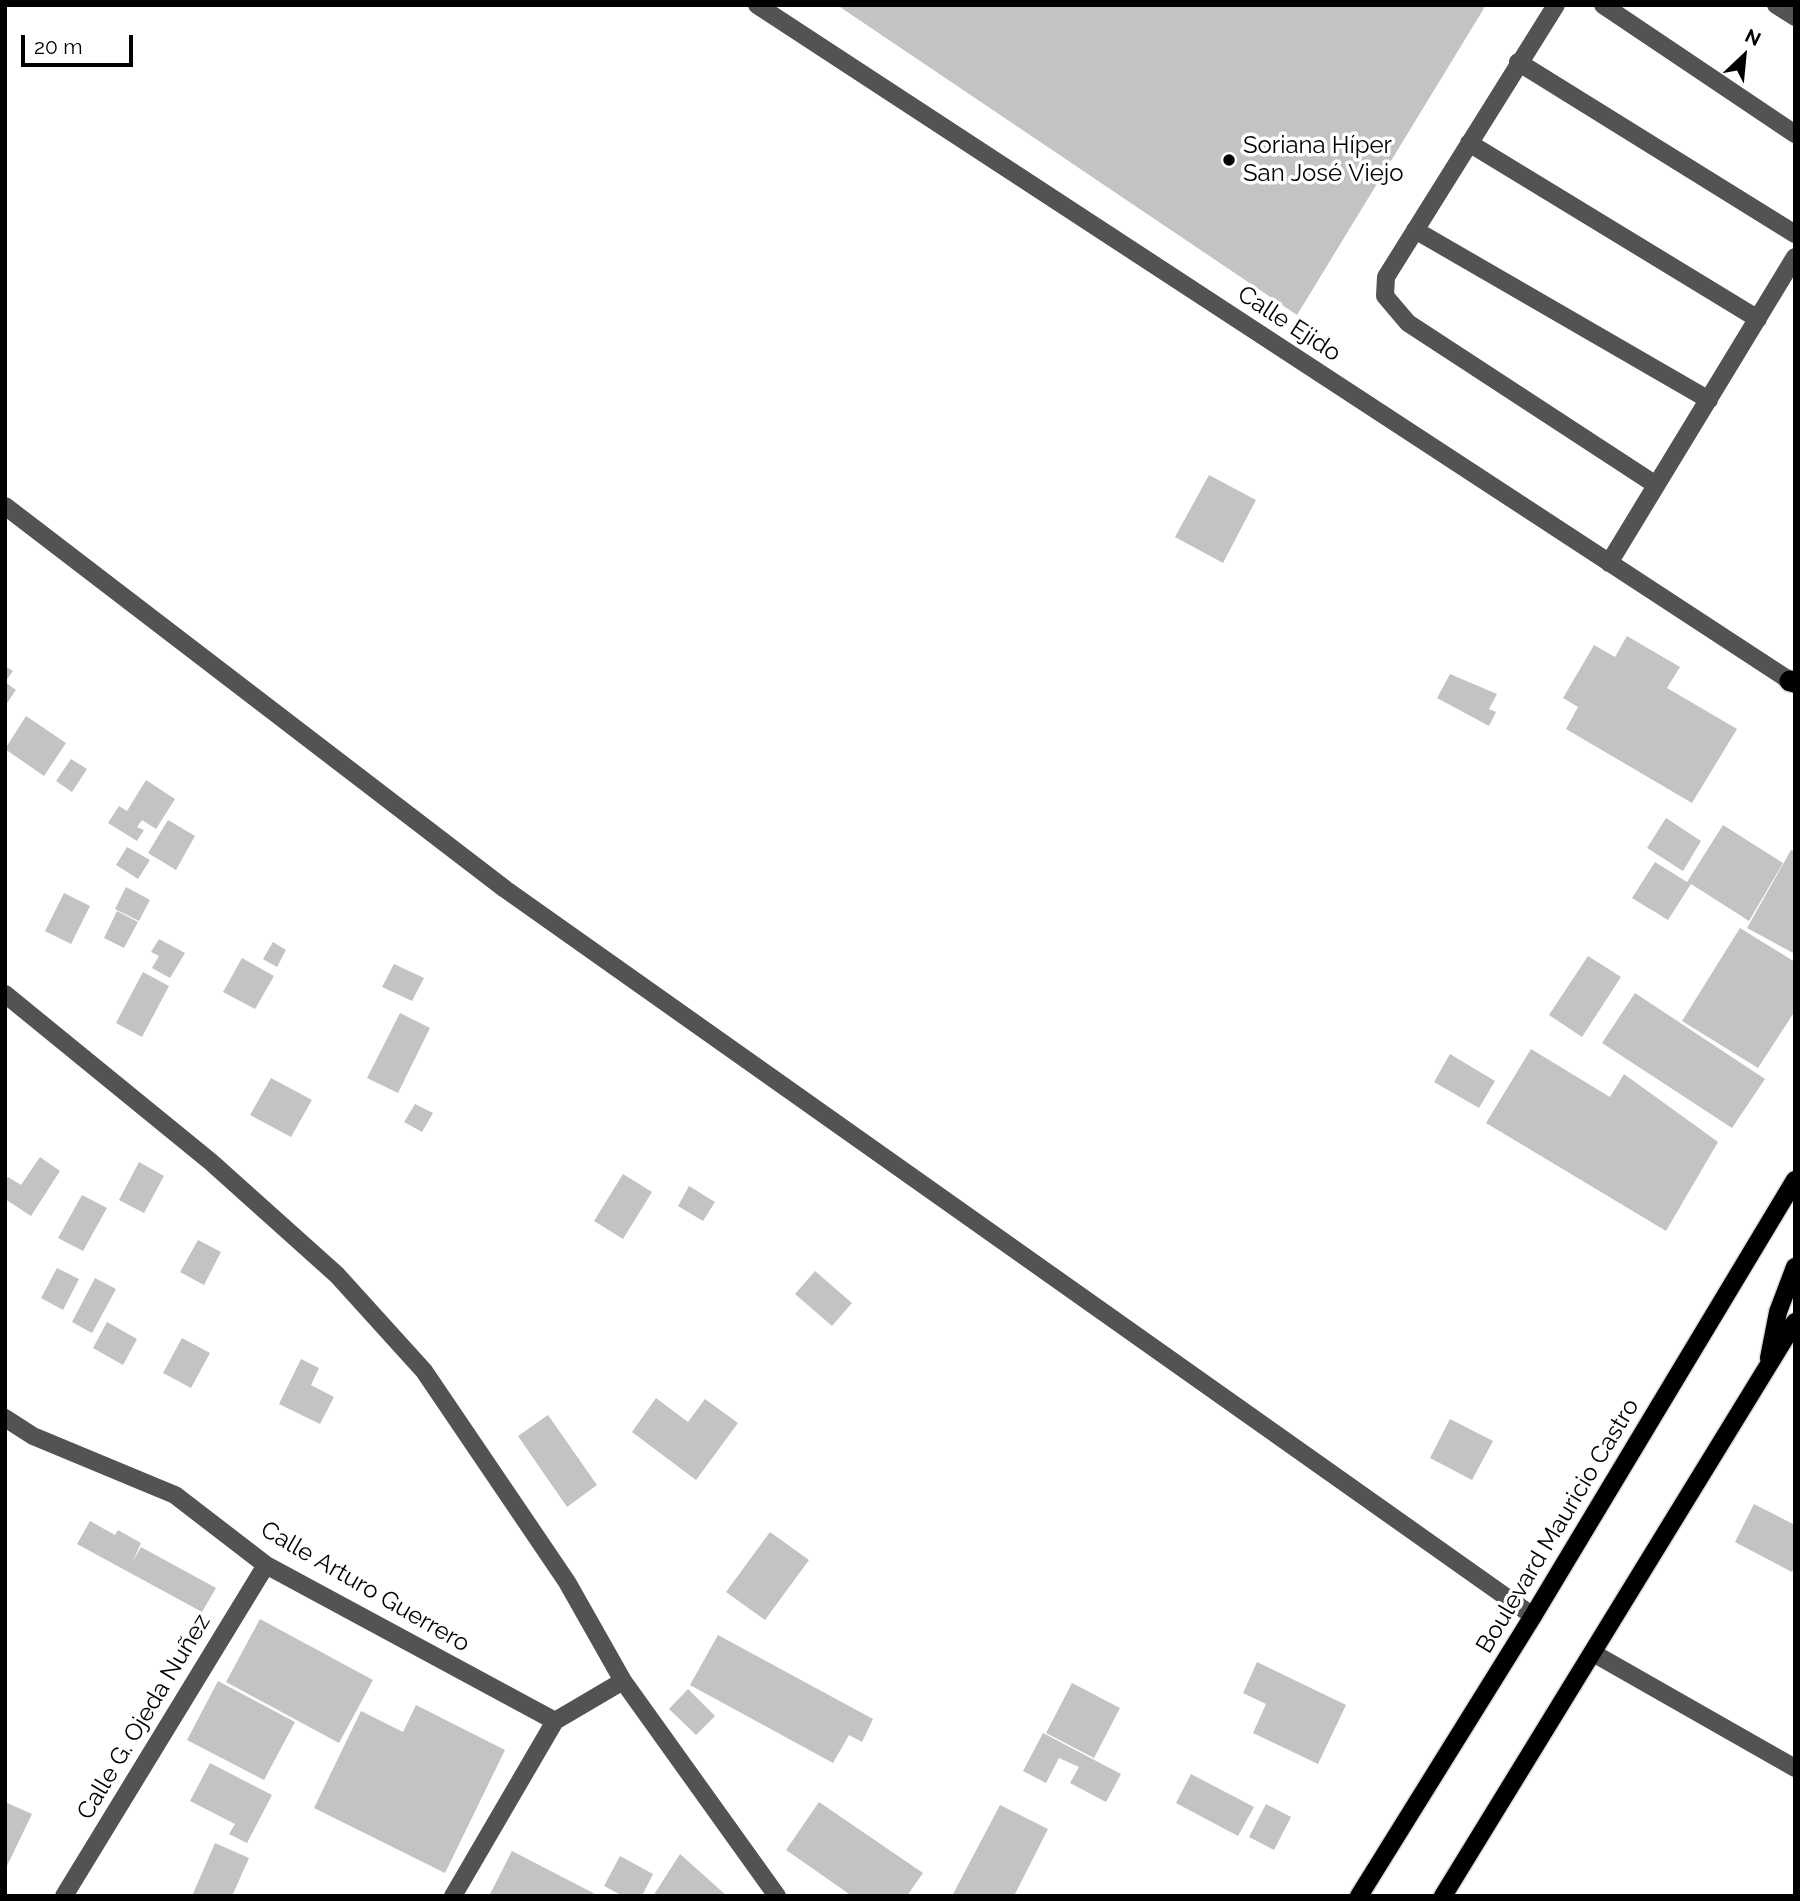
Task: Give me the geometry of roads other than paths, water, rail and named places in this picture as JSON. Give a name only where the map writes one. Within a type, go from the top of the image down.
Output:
[{"type":"main road","points":[[1781,1203],[1795,1165]]},
{"type":"main road","name":"Boulevard Mauricio Castro","points":[[1359,1896],[1533,1616],[1795,1180]]},
{"type":"main road","points":[[1767,1368],[1777,1312],[1795,1267]]},
{"type":"main road","points":[[1443,1896],[1795,1322]]},
{"type":"street","name":"Calle Ejido","points":[[757,5],[1793,682]]},
{"type":"street","points":[[1556,5],[1386,276],[1385,296],[1408,323],[1656,485]]},
{"type":"street","points":[[1603,5],[1795,134]]},
{"type":"street","points":[[1776,5],[1795,18]]},
{"type":"street","points":[[1518,62],[1795,234]]},
{"type":"street","points":[[1469,143],[1758,319]]},
{"type":"street","points":[[1415,230],[1709,400]]},
{"type":"street","points":[[1609,563],[1795,257]]},
{"type":"street","points":[[5,506],[505,889],[1533,1616]]},
{"type":"street","points":[[5,994],[221,1171],[337,1275],[415,1362],[567,1582],[623,1681],[778,1896]]},
{"type":"street","name":"Calle Arturo Guerrero","points":[[5,1418],[33,1436],[175,1495],[266,1564],[555,1721]]},
{"type":"street","name":"Calle G. Ojeda Nuñez","points":[[64,1896],[266,1564]]},
{"type":"street","points":[[1593,1653],[1795,1768]]},
{"type":"street","points":[[453,1896],[555,1721],[623,1681]]},
{"type":"place","name":"Soriana Híper San José Viejo","points":[[1229,160]]}]
